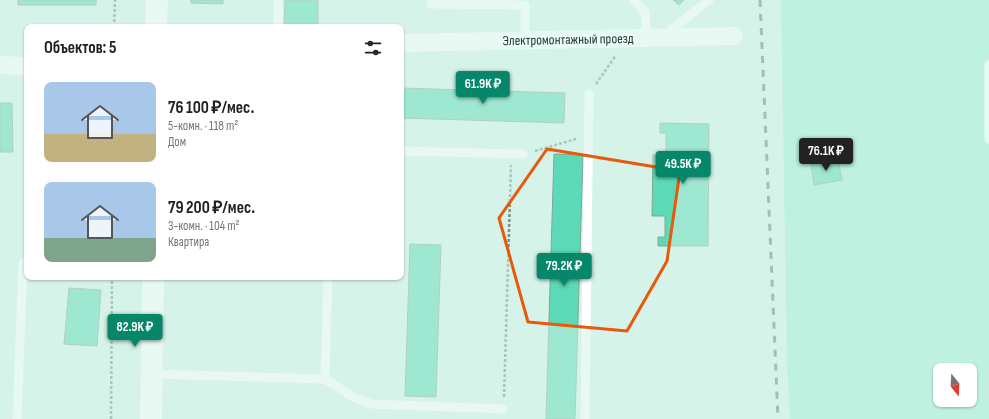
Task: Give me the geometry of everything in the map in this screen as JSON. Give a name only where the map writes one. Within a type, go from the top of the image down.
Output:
[{"type":"street","points":[[156,24],[157,0]]},
{"type":"street","name":"Электромонтажный проезд","points":[[404,43],[734,36]]},
{"type":"street","points":[[0,65],[24,66]]},
{"type":"street","points":[[152,419],[153,280]]},
{"type":"lane","points":[[278,0],[278,24]]},
{"type":"lane","points":[[431,0],[431,4],[524,2],[525,40]]},
{"type":"lane","points":[[634,0],[646,12],[655,37],[709,0]]},
{"type":"lane","points":[[989,65],[989,139]]},
{"type":"lane","points":[[585,419],[589,94]]},
{"type":"lane","points":[[404,151],[523,154]]},
{"type":"lane","points":[[17,419],[23,263]]},
{"type":"lane","points":[[325,379],[328,280]]},
{"type":"lane","points":[[152,374],[325,379],[353,397],[371,404],[503,409]]},
{"type":"path","points":[[114,24],[115,0]]},
{"type":"path","points":[[589,94],[614,58],[617,38]]},
{"type":"path","points":[[523,154],[588,135]]},
{"type":"path","points":[[503,409],[511,154]]},
{"type":"path","points":[[112,280],[112,419]]},
{"type":"highlighted area","points":[[547,149],[680,171],[667,261],[627,331],[528,322],[499,218]]},
{"type":"green space","points":[[781,0],[989,0],[989,419],[790,419],[787,359]]},
{"type":"building","points":[[18,0],[96,0],[96,5],[18,5]]},
{"type":"building","points":[[191,0],[223,0],[223,4],[191,3]]},
{"type":"building","points":[[285,0],[318,0],[318,24],[284,24]]},
{"type":"building","points":[[673,0],[684,0],[679,5]]},
{"type":"building","points":[[404,88],[565,93],[564,123],[404,118]]},
{"type":"building","points":[[0,103],[12,103],[13,152],[0,152]]},
{"type":"building","points":[[660,123],[709,124],[708,246],[658,246],[658,237],[665,237],[665,216],[652,216],[653,155],[666,155],[666,133],[660,133]]},
{"type":"building","points":[[554,154],[583,155],[575,419],[546,419]]},
{"type":"building","points":[[838,160],[842,180],[814,185],[811,164]]},
{"type":"building","points":[[410,244],[441,245],[436,397],[405,396]]},
{"type":"building","points":[[69,288],[101,290],[97,346],[64,344]]},
{"type":"railway","points":[[760,0],[778,419]]}]
